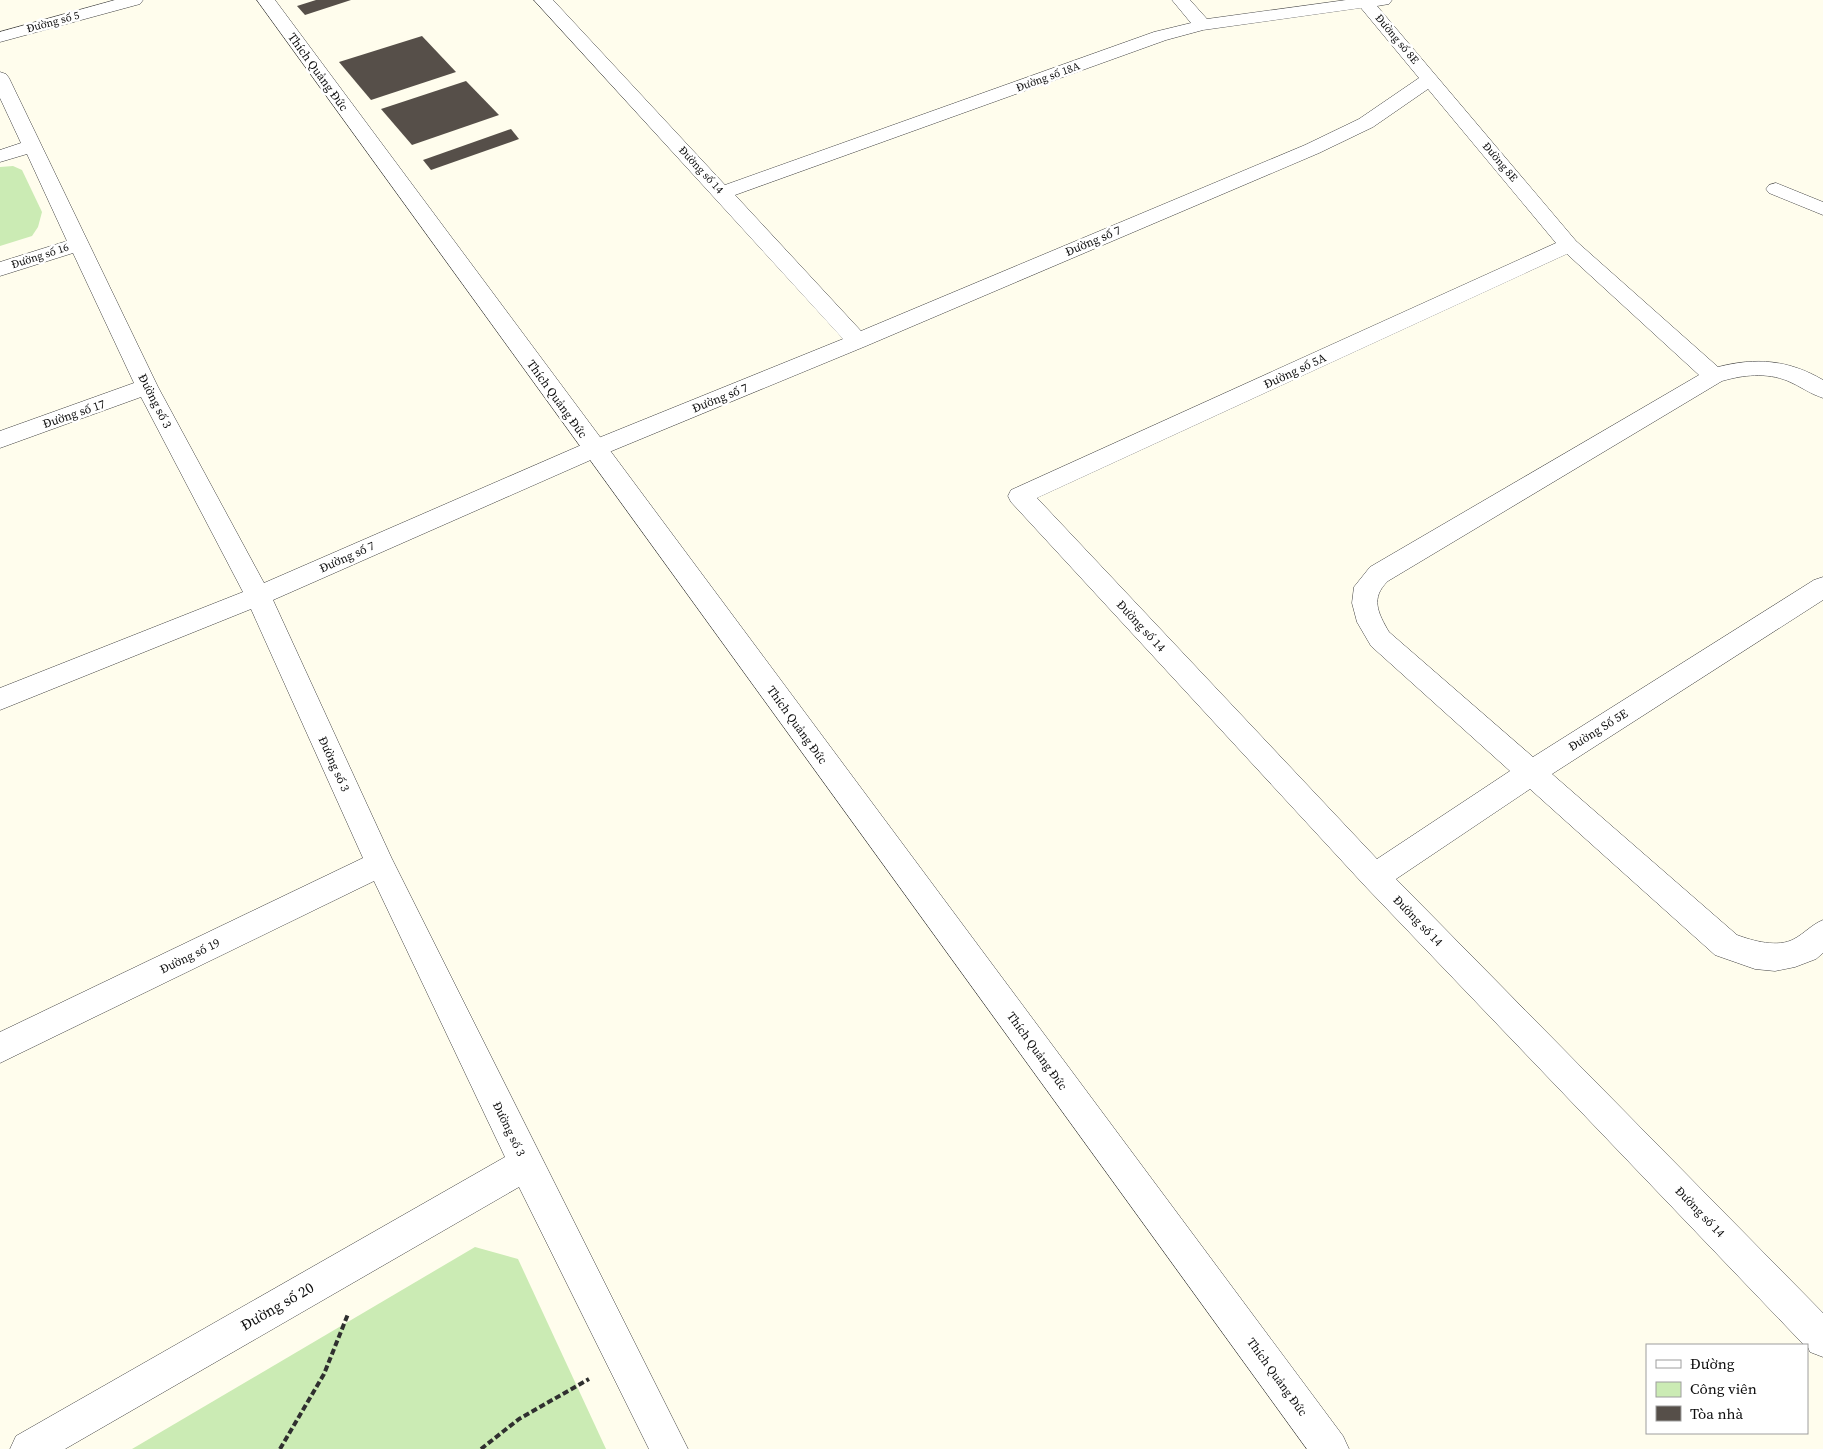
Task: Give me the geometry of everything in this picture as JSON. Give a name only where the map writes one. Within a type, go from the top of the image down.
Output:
[{"type":"street","name":"Đường số 5","points":[[0,37],[134,0]]},
{"type":"street","name":"Thích Quảng Đức","points":[[266,0],[1330,1449]]},
{"type":"street","name":"Đường số 14","points":[[543,0],[858,341]]},
{"type":"street","points":[[1181,0],[1202,26]]},
{"type":"street","name":"Đường số 18A","points":[[722,193],[1160,36],[1202,26],[1371,1]]},
{"type":"street","name":"Đường số 8E","points":[[1371,1],[1430,79]]},
{"type":"street","name":"Đường số 3","points":[[0,78],[147,388],[258,596],[380,864],[526,1164],[670,1449]]},
{"type":"street","name":"Đường số 7","points":[[0,699],[258,596],[594,449],[858,341],[1312,149],[1366,123],[1430,79]]},
{"type":"street","name":"Đường 8E","points":[[1430,79],[1569,245],[1714,376]]},
{"type":"street","points":[[0,156],[33,146]]},
{"type":"street","points":[[1776,189],[1823,209]]},
{"type":"street","name":"Đường số 16","points":[[0,269],[79,244]]},
{"type":"street","name":"Đường số 5A","points":[[1020,496],[1569,245]]},
{"type":"street","points":[[1823,390],[1800,376],[1771,368],[1742,368],[1714,376],[1379,574],[1366,588],[1364,604],[1369,621],[1380,639],[1726,946],[1746,954],[1766,957],[1785,955],[1803,950],[1823,934]]},
{"type":"street","name":"Đường số 17","points":[[0,440],[147,388]]},
{"type":"street","name":"Đường số 14","points":[[1020,496],[1375,877],[1823,1339]]},
{"type":"street","name":"Đường Số 5E","points":[[1375,877],[1532,772],[1823,587]]},
{"type":"street","name":"Đường số 19","points":[[0,1048],[380,864]]},
{"type":"street","name":"Đường số 20","points":[[29,1449],[526,1164]]},
{"type":"path","points":[[280,1449],[324,1374],[349,1312]]},
{"type":"path","points":[[481,1449],[492,1438],[545,1403],[589,1379]]},
{"type":"green space","points":[[13,166],[22,170],[42,212],[38,227],[32,236],[0,246],[0,167]]},
{"type":"green space","points":[[475,1247],[518,1259],[606,1449],[132,1449]]},
{"type":"building","points":[[316,0],[351,0],[305,15],[297,6]]},
{"type":"building","points":[[422,36],[456,72],[371,100],[339,62]]},
{"type":"building","points":[[466,81],[499,115],[412,145],[381,109]]},
{"type":"building","points":[[511,129],[519,139],[431,170],[423,160]]}]
